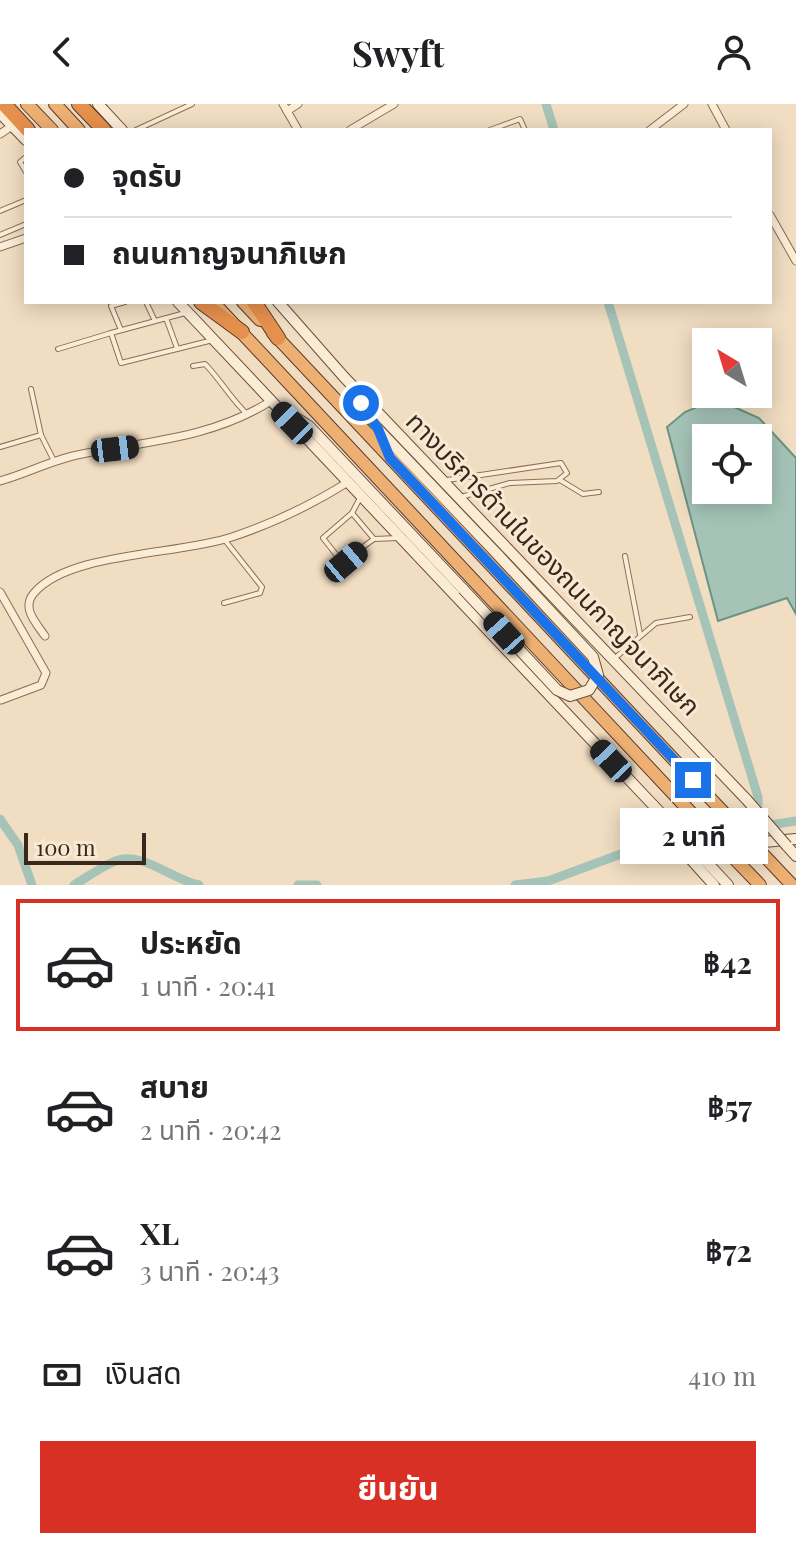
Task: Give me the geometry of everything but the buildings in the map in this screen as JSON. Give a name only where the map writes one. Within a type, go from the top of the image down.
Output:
[{"type":"highway","points":[[4,104],[26,128]]},
{"type":"highway","points":[[27,104],[50,128]]},
{"type":"highway","points":[[55,104],[77,128]]},
{"type":"highway","points":[[79,104],[102,128]]},
{"type":"highway","points":[[204,304],[242,332]]},
{"type":"highway","points":[[215,304],[760,885]]},
{"type":"highway","points":[[245,304],[792,885]]},
{"type":"highway","points":[[255,304],[278,338]]},
{"type":"highway","points":[[378,429],[390,458]]},
{"type":"main road","points":[[98,104],[120,128]]},
{"type":"main road","points":[[0,113],[24,138]]},
{"type":"main road","points":[[180,304],[728,885]]},
{"type":"main road","name":"ทางบริการด้านในของถนนกาญจนาภิเษก","points":[[280,304],[344,377],[747,800],[792,843],[796,856]]},
{"type":"main road","points":[[272,402],[309,426],[557,690],[570,696],[589,690],[598,675],[593,657],[378,429],[344,377]]},
{"type":"main road","points":[[714,885],[686,854],[687,849],[792,843]]},
{"type":"street","points":[[297,128],[285,107],[298,104]]},
{"type":"street","points":[[353,128],[394,104]]},
{"type":"street","points":[[653,128],[684,104]]},
{"type":"street","points":[[712,104],[725,128]]},
{"type":"street","points":[[0,134],[12,126]]},
{"type":"street","points":[[772,219],[796,261]]},
{"type":"street","points":[[0,247],[24,239]]},
{"type":"street","points":[[0,481],[84,453],[165,442],[248,415],[272,402]]},
{"type":"street","points":[[45,636],[28,610],[29,602],[43,585],[69,569],[224,539],[275,520],[348,482]]},
{"type":"street","points":[[0,592],[46,673],[41,685],[1,700]]},
{"type":"lane","points":[[140,128],[192,104]]},
{"type":"lane","points":[[495,128],[520,119],[524,128]]},
{"type":"lane","points":[[0,211],[24,201]]},
{"type":"lane","points":[[0,227],[2,234],[24,225]]},
{"type":"lane","points":[[118,304],[111,306],[121,330]]},
{"type":"lane","points":[[147,304],[155,321]]},
{"type":"lane","points":[[58,349],[187,312]]},
{"type":"lane","points":[[166,318],[177,348]]},
{"type":"lane","points":[[111,333],[121,363],[213,340]]},
{"type":"lane","points":[[193,366],[205,364],[228,396],[248,415]]},
{"type":"lane","points":[[31,389],[41,435],[55,462]]},
{"type":"lane","points":[[0,447],[41,435]]},
{"type":"lane","points":[[444,481],[561,463],[567,473],[560,480]]},
{"type":"lane","points":[[459,497],[510,483],[560,480],[583,494],[599,492]]},
{"type":"lane","points":[[361,496],[352,513],[324,542],[344,563],[374,539],[401,538]]},
{"type":"lane","points":[[352,513],[374,539]]},
{"type":"lane","points":[[224,539],[262,587],[260,593],[224,603]]},
{"type":"lane","points":[[625,556],[640,634]]},
{"type":"lane","points":[[613,660],[656,623],[690,617]]},
{"type":"shaded area","points":[[695,408],[736,408],[759,418],[765,424],[692,424],[692,504],[772,504],[772,432],[796,458],[796,614],[787,598],[718,621],[667,427]]},
{"type":"waterway","points":[[546,104],[553,128]]},
{"type":"waterway","points":[[609,304],[758,797],[758,827]]},
{"type":"waterway","points":[[0,819],[18,845],[32,885]]},
{"type":"waterway","points":[[515,885],[548,881],[648,844],[796,821]]},
{"type":"waterway","points":[[74,885],[108,864],[124,859],[145,862],[199,885]]},
{"type":"waterway","points":[[298,885],[317,885]]},
{"type":"route","points":[[361,403],[378,429],[390,458],[693,780]]}]
